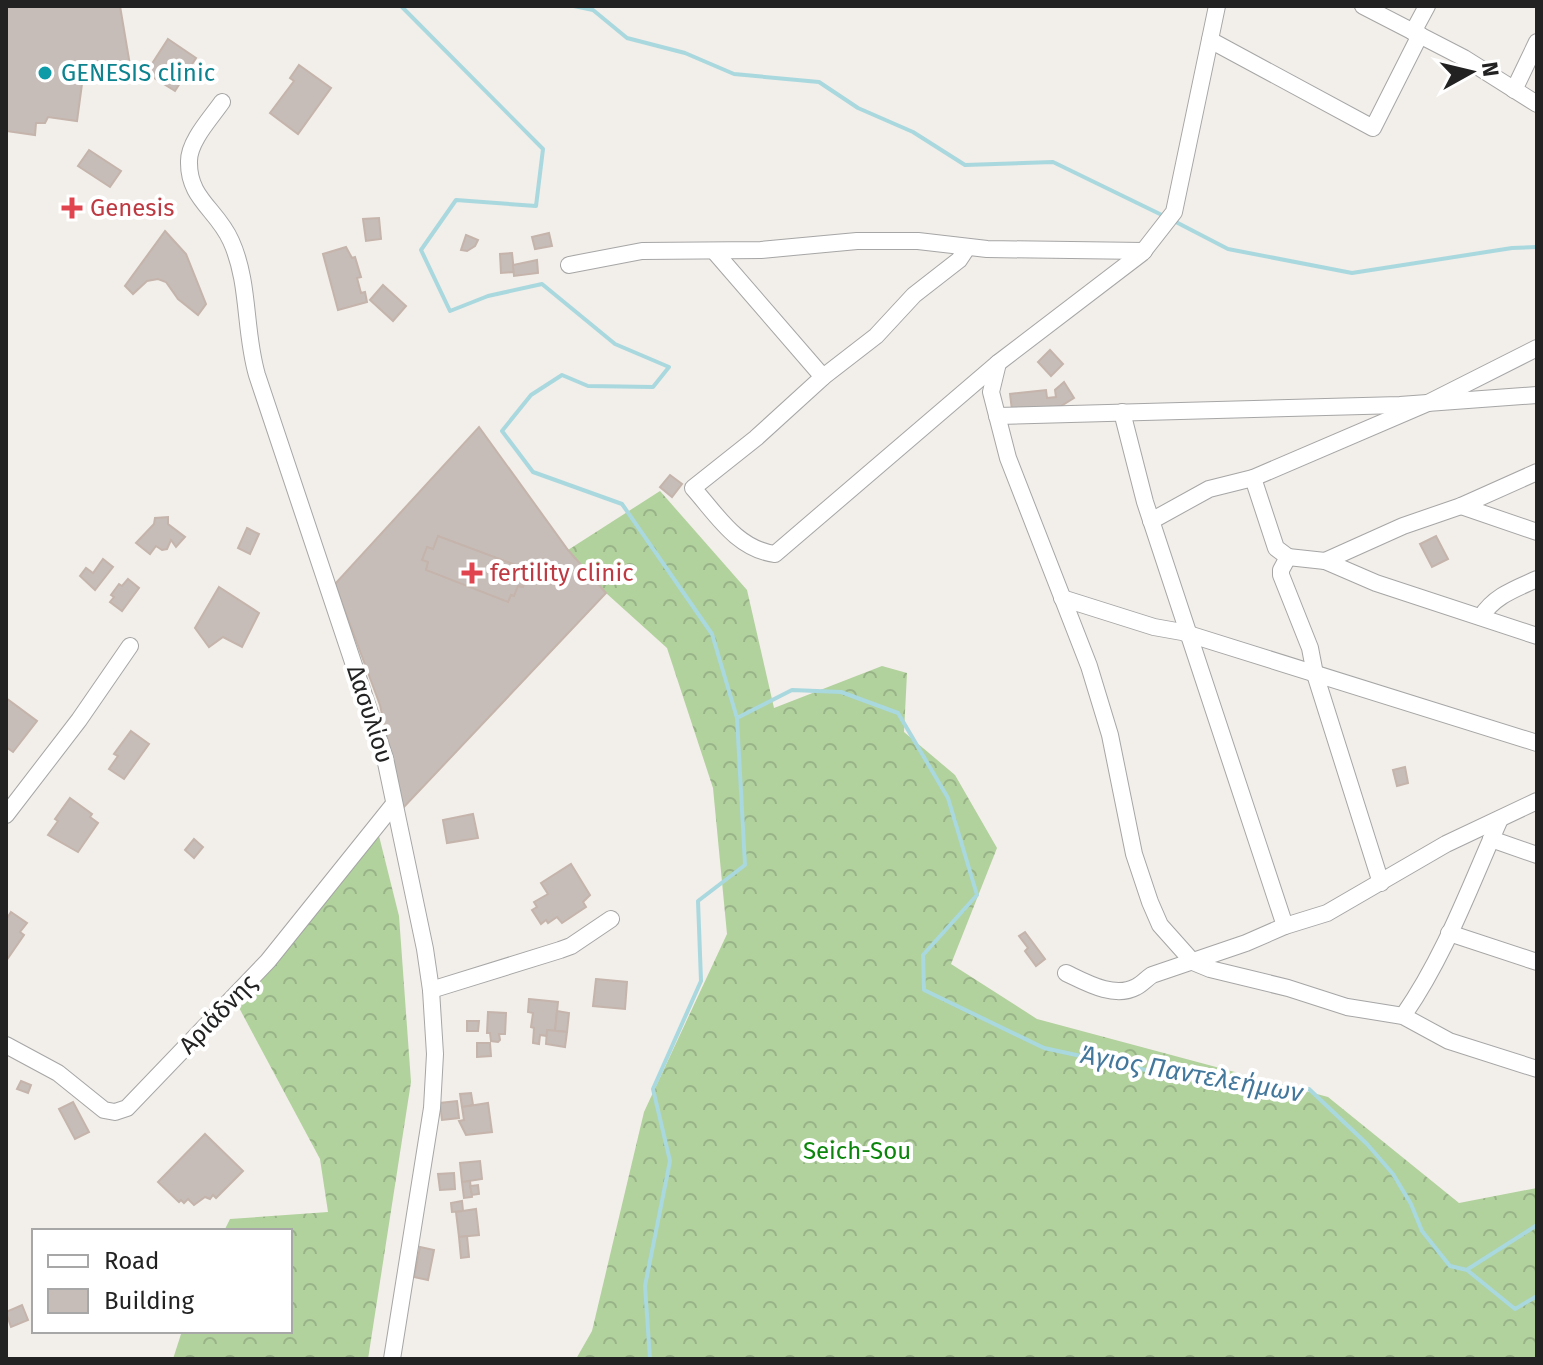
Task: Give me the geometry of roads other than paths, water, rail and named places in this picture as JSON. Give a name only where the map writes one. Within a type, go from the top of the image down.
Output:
[{"type":"street","points":[[967,248],[959,260],[914,295],[876,336],[693,488],[740,540],[759,552],[775,554],[998,363],[1144,251],[1174,212],[1217,6]]},
{"type":"street","points":[[1363,6],[1464,58],[1537,104]]},
{"type":"street","points":[[1210,40],[1373,128],[1427,6]]},
{"type":"street","points":[[1514,90],[1537,42]]},
{"type":"street","name":"Δασυλίου","points":[[222,102],[190,152],[190,181],[195,192],[225,229],[236,255],[246,298],[251,350],[257,375],[385,758],[431,990],[434,1086],[392,1359]]},
{"type":"street","points":[[569,265],[642,251],[714,251],[857,241],[918,241],[967,248],[1144,251]]},
{"type":"street","points":[[714,251],[823,377]]},
{"type":"street","points":[[1151,521],[1209,489],[1253,478],[1428,403],[1537,348]]},
{"type":"street","points":[[998,363],[991,392],[1008,458],[1089,666],[1106,720],[1134,854],[1160,925],[1193,962],[1232,977],[1288,988],[1347,1007],[1403,1016],[1449,1041],[1537,1069]]},
{"type":"street","points":[[997,416],[1428,403],[1537,395]]},
{"type":"street","points":[[1122,412],[1151,521],[1285,926]]},
{"type":"street","points":[[1325,561],[1537,472]]},
{"type":"street","points":[[1253,478],[1276,548],[1288,557],[1325,561],[1376,583],[1537,636]]},
{"type":"street","points":[[1461,506],[1537,532]]},
{"type":"street","points":[[1288,557],[1281,575],[1310,648],[1315,674],[1381,883]]},
{"type":"street","points":[[1481,617],[1504,593],[1537,579]]},
{"type":"street","points":[[1062,598],[1537,743]]},
{"type":"street","points":[[6,815],[79,720],[130,646]]},
{"type":"street","points":[[1066,973],[1103,988],[1123,991],[1138,986],[1152,975],[1327,913],[1446,844],[1537,801]]},
{"type":"street","name":"Αριάδνης","points":[[6,1045],[58,1073],[103,1109],[115,1112],[125,1110],[268,961],[394,804]]},
{"type":"street","points":[[1403,1016],[1418,994],[1449,933],[1500,819]]},
{"type":"street","points":[[1491,839],[1537,855]]},
{"type":"street","points":[[431,990],[571,946],[611,919]]},
{"type":"street","points":[[1449,933],[1537,962]]},
{"type":"waterway","name":"Άγιος Παντελεήμων","points":[[401,6],[543,149],[536,206],[456,200],[421,250],[450,311],[488,296],[542,284],[615,344],[669,367],[653,387],[588,386],[562,375],[531,395],[502,431],[533,472],[622,504],[712,634],[737,718],[792,690],[841,692],[898,713],[948,798],[977,895],[923,955],[924,990],[1044,1048],[1164,1074],[1309,1089],[1367,1144],[1393,1174],[1411,1204],[1422,1231],[1450,1266],[1467,1270],[1515,1309],[1537,1296]]},
{"type":"waterway","points":[[574,6],[593,10],[627,38],[685,53],[734,74],[819,82],[858,108],[913,132],[965,165],[1053,162],[1166,217]]},
{"type":"waterway","points":[[1174,221],[1228,249],[1352,273],[1512,248],[1537,247]]},
{"type":"waterway","points":[[650,1359],[645,1286],[670,1161],[653,1089],[701,981],[698,901],[745,865],[737,718]]},
{"type":"waterway","points":[[1468,1269],[1537,1225]]},
{"type":"place","name":"GENESIS clinic","points":[[45,73]]},
{"type":"place","name":"Genesis","points":[[72,208]]},
{"type":"place","name":"fertility clinic","points":[[472,573]]},
{"type":"park label","name":"Seich-Sou","points":[[857,1151]]}]
